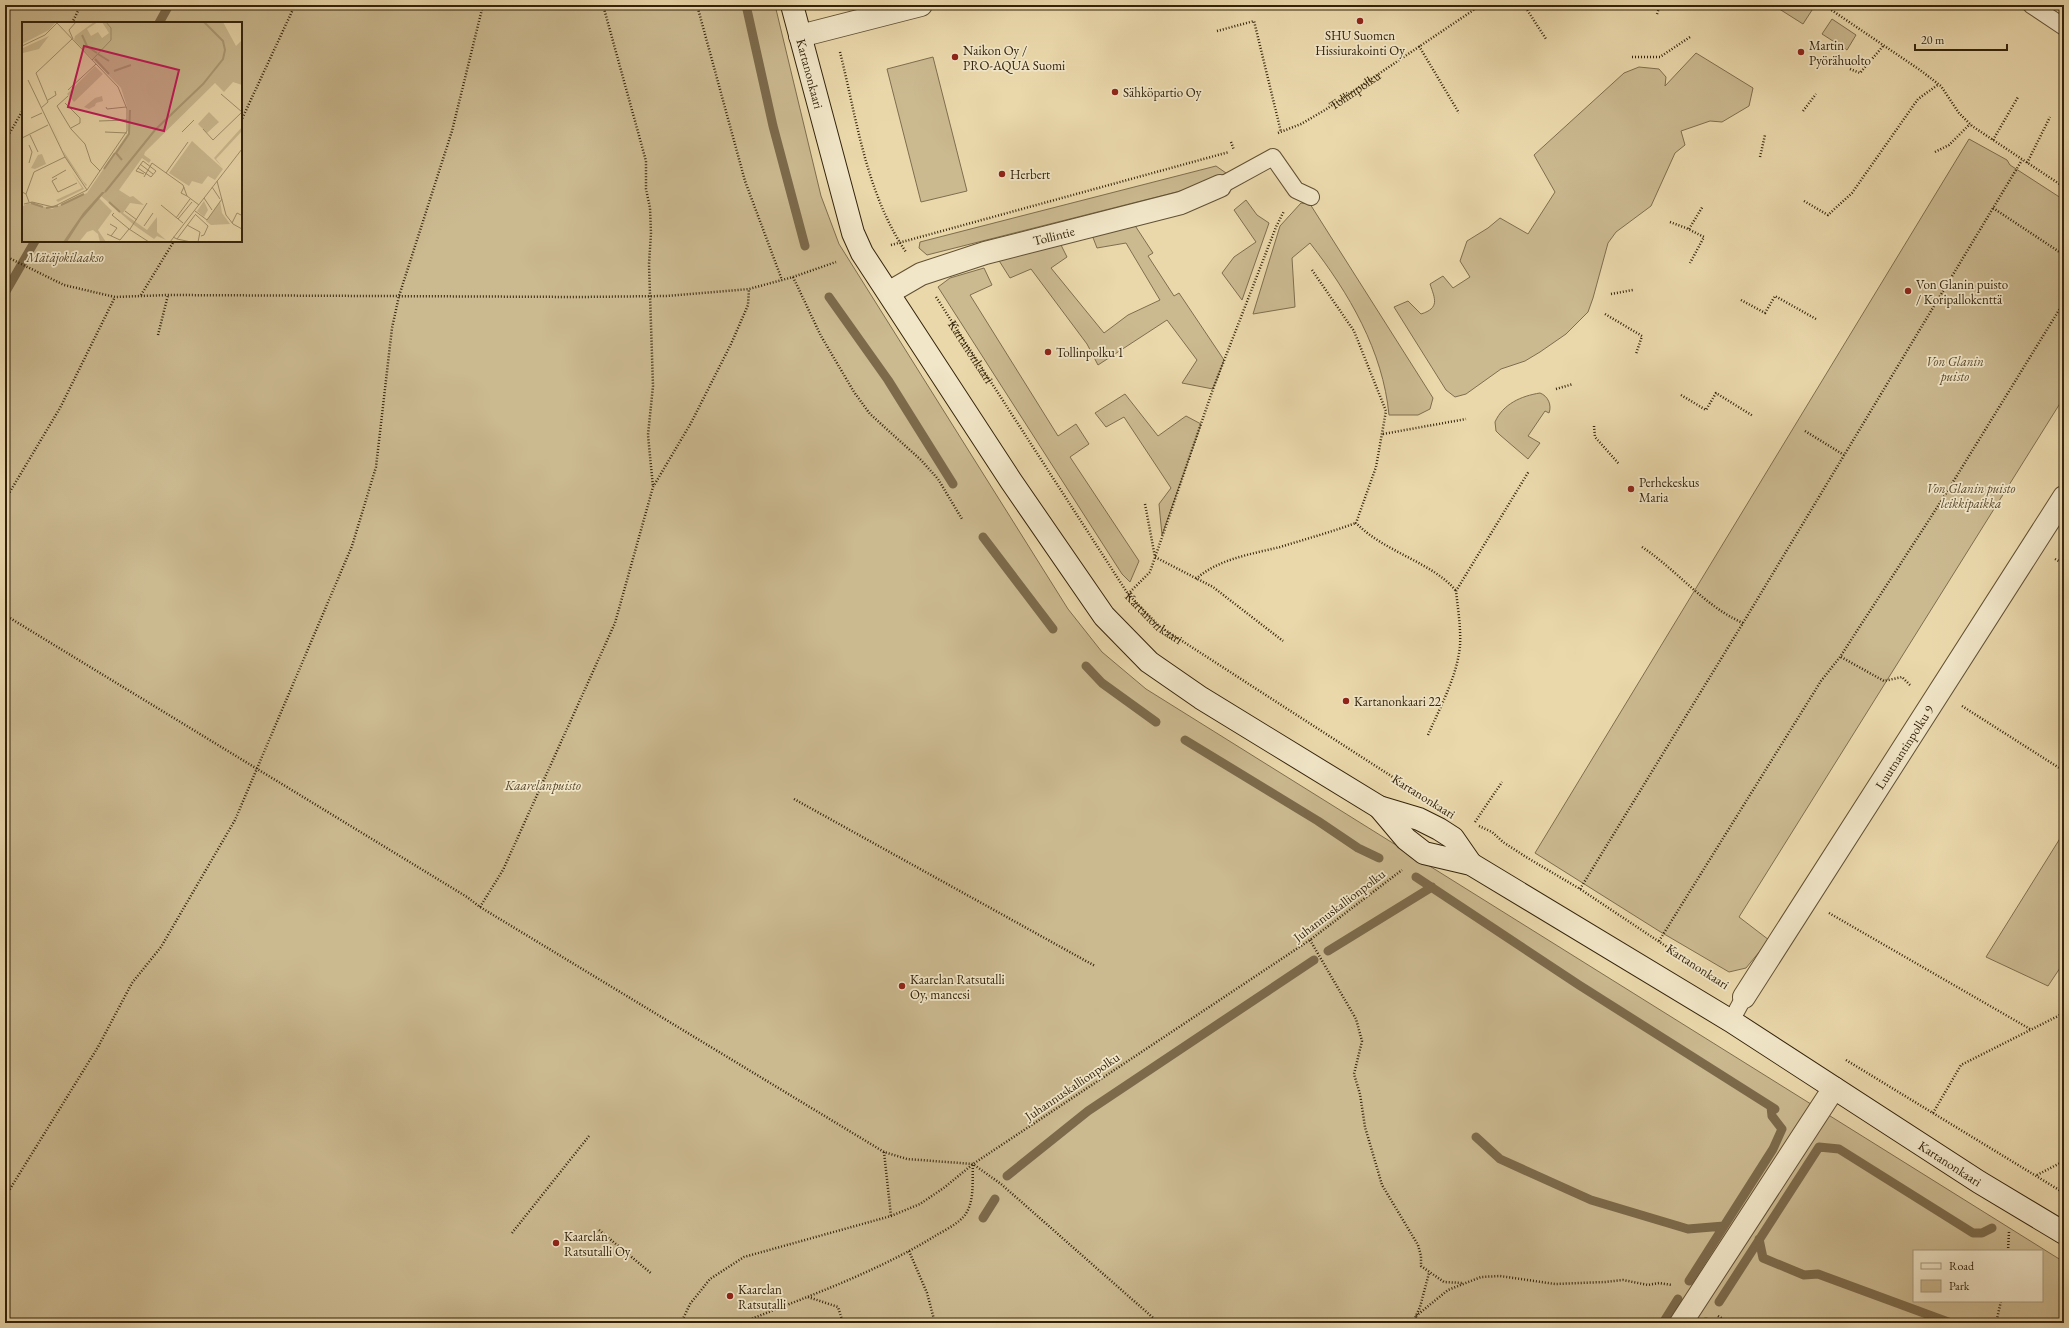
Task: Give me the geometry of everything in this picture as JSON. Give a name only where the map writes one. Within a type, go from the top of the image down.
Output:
[{"type":"street","name":"Kartanonkaari","points":[[792,5],[853,233],[862,252],[890,292],[1007,475],[1104,616],[1149,662],[1201,698],[1379,807],[1419,819],[1439,829],[1453,838],[1471,864]]},
{"type":"street","points":[[800,36],[921,5]]},
{"type":"street","name":"Tollintie","points":[[890,292],[921,274],[985,253],[1181,203],[1220,186]]},
{"type":"street","name":"Luutnantinpolku 9","points":[[1744,997],[2064,497]]},
{"type":"street","name":"Kartanonkaari","points":[[1379,807],[1406,839],[1424,853],[1471,864],[1731,1021],[1979,1182],[2064,1233]]},
{"type":"street","points":[[1681,1323],[1834,1088]]},
{"type":"lane","points":[[2031,5],[2064,27]]},
{"type":"lane","points":[[1220,186],[1232,181],[1273,157],[1296,190],[1311,197]]},
{"type":"lane","points":[[1731,1021],[1744,997]]},
{"type":"path","points":[[72,22],[81,5]]},
{"type":"path","points":[[242,119],[295,5]]},
{"type":"path","points":[[5,1197],[98,1047],[132,983],[161,947],[235,820],[352,546],[376,467],[392,328],[399,296],[452,131],[483,5]]},
{"type":"path","points":[[603,5],[646,161],[646,189],[650,208],[652,233],[649,264],[653,386],[648,435],[653,487]]},
{"type":"path","points":[[697,5],[745,181],[782,280]]},
{"type":"path","name":"Tollinpolku","points":[[1275,134],[1301,124],[1325,110],[1481,5]]},
{"type":"path","points":[[1524,5],[1546,39]]},
{"type":"path","points":[[1657,14],[1660,5]]},
{"type":"path","points":[[1824,5],[1939,84],[1959,112],[1970,124],[2026,163],[2064,187]]},
{"type":"path","points":[[1217,31],[1254,21],[1281,132]]},
{"type":"path","name":"Kartanonkaari","points":[[834,28],[871,180],[880,204],[900,243],[1128,594],[1159,626],[1409,788]]},
{"type":"path","points":[[1632,57],[1660,57],[1690,36]]},
{"type":"path","points":[[1850,69],[1860,73],[1884,45]]},
{"type":"path","points":[[1420,46],[1459,113]]},
{"type":"path","points":[[1804,201],[1828,215],[1840,206],[1852,193],[1918,100],[1939,84]]},
{"type":"path","points":[[1803,110],[1816,94]]},
{"type":"path","points":[[1993,140],[2018,97]]},
{"type":"path","points":[[5,141],[22,112]]},
{"type":"path","points":[[2026,163],[2050,117]]},
{"type":"path","points":[[1934,152],[1949,145],[1970,124]]},
{"type":"path","points":[[1760,158],[1764,135]]},
{"type":"path","points":[[1231,142],[1234,150]]},
{"type":"path","points":[[900,243],[1212,156]]},
{"type":"path","points":[[1580,888],[1743,623],[2022,160]]},
{"type":"path","points":[[2061,185],[2064,179]]},
{"type":"path","points":[[1128,594],[1150,572],[1213,389],[1276,227],[1296,190]]},
{"type":"path","points":[[1688,229],[1703,206]]},
{"type":"path","points":[[1993,208],[2064,255]]},
{"type":"path","points":[[1670,222],[1704,237],[1690,263]]},
{"type":"path","points":[[141,296],[173,242]]},
{"type":"path","points":[[5,256],[64,285],[115,297],[168,295],[580,298],[650,296],[749,289],[794,277],[821,336],[854,392],[870,414],[921,460],[938,479],[962,519]]},
{"type":"path","points":[[1312,270],[1354,330],[1386,411],[1376,466],[1356,523]]},
{"type":"path","points":[[480,907],[503,870],[550,770],[615,623],[653,487],[691,423],[732,344],[748,305],[749,289]]},
{"type":"path","points":[[1612,294],[1633,290]]},
{"type":"path","points":[[158,336],[168,295]]},
{"type":"path","points":[[1741,300],[1765,313],[1775,296],[1816,319]]},
{"type":"path","points":[[5,500],[60,408],[115,297]]},
{"type":"path","points":[[1659,941],[1821,681],[1840,657],[1940,503],[2064,302]]},
{"type":"path","points":[[1605,314],[1642,336],[1636,354]]},
{"type":"path","points":[[1556,389],[1573,384]]},
{"type":"path","points":[[1681,395],[1706,410],[1716,394],[1753,416]]},
{"type":"path","points":[[1383,434],[1466,419]]},
{"type":"path","points":[[1594,426],[1595,437],[1619,464]]},
{"type":"path","points":[[1805,432],[1844,455]]},
{"type":"path","points":[[1456,591],[1529,471]]},
{"type":"path","points":[[1145,504],[1155,557],[1161,562],[1213,587],[1284,641]]},
{"type":"path","points":[[1196,579],[1206,569],[1228,561],[1323,535],[1356,523]]},
{"type":"path","points":[[1356,523],[1382,544],[1447,580],[1456,591],[1460,618],[1460,647],[1449,687],[1428,735]]},
{"type":"path","points":[[1642,547],[1660,559],[1722,612],[1743,623]]},
{"type":"path","points":[[5,614],[256,770],[884,1152],[907,1158],[973,1164],[1002,1184],[1159,1323]]},
{"type":"path","points":[[1840,657],[1884,681],[1902,677],[1935,699],[1950,699],[2064,770]]},
{"type":"path","points":[[1473,823],[1478,819],[1502,782]]},
{"type":"path","points":[[794,799],[1095,966]]},
{"type":"path","name":"Kartanonkaari","points":[[1469,822],[1492,832],[1503,842],[1526,858],[1580,888],[1697,967]]},
{"type":"path","name":"Juhannuskallionpolku","points":[[681,1323],[690,1304],[710,1279],[744,1257],[891,1216],[920,1204],[946,1188],[973,1164],[1310,940],[1424,853]]},
{"type":"path","points":[[1828,913],[2030,1029]]},
{"type":"path","points":[[1310,940],[1356,1019],[1362,1041],[1354,1074],[1360,1094],[1363,1122],[1375,1166],[1382,1185],[1418,1245],[1421,1256],[1421,1266],[1444,1282],[1463,1283]]},
{"type":"path","points":[[1933,1113],[1961,1065],[2064,1013]]},
{"type":"path","points":[[1850,1063],[2064,1193]]},
{"type":"path","points":[[512,1232],[589,1136]]},
{"type":"path","points":[[884,1152],[891,1216]]},
{"type":"path","points":[[2036,1175],[2064,1161]]},
{"type":"path","points":[[741,1323],[808,1296],[910,1251],[949,1227],[965,1214],[971,1200],[973,1164]]},
{"type":"path","points":[[598,1230],[652,1274]]},
{"type":"path","points":[[910,1251],[927,1293],[935,1323]]},
{"type":"path","points":[[1413,1323],[1429,1273]]},
{"type":"path","points":[[1416,1316],[1448,1290],[1481,1277],[1500,1276],[1555,1284],[1623,1280],[1648,1285],[1659,1283],[1686,1291],[1696,1300]]},
{"type":"path","points":[[808,1296],[838,1306],[843,1323]]},
{"type":"path","points":[[1996,1323],[2001,1302]]},
{"type":"green space","name":"Kaarelanpuisto","points":[[5,5],[775,5],[821,196],[839,244],[1068,609],[1102,652],[1146,689],[2064,1262],[2064,1323],[5,1323]]},
{"type":"green space","points":[[1773,5],[1810,5],[1814,7],[1803,24]]},
{"type":"green space","points":[[1832,19],[1856,35],[1847,50],[1822,34]]},
{"type":"green space","points":[[1696,53],[1753,88],[1749,106],[1722,122],[1710,121],[1681,131],[1685,145],[1675,153],[1651,206],[1616,232],[1608,243],[1588,312],[1566,334],[1525,361],[1501,369],[1466,394],[1455,397],[1446,390],[1394,307],[1408,301],[1421,314],[1427,312],[1434,306],[1434,299],[1430,284],[1443,276],[1453,288],[1470,277],[1460,261],[1467,241],[1488,228],[1500,218],[1528,234],[1555,192],[1534,155],[1624,73],[1639,67],[1659,69],[1666,77],[1665,86]]},
{"type":"green space","points":[[933,57],[967,191],[921,202],[887,69]]},
{"type":"green space","name":"Von Glanin puisto","points":[[1969,139],[2007,160],[2010,165],[2064,200],[2064,397],[1739,917],[1769,940],[1746,968],[1729,972],[1659,931],[1535,853]]},
{"type":"green space","points":[[1216,166],[1226,173],[1216,182],[927,255],[919,248],[920,242]]},
{"type":"green space","points":[[1246,200],[1257,215],[1269,223],[1242,300],[1222,273],[1234,257],[1256,242],[1234,210]]},
{"type":"green space","points":[[1301,203],[1310,204],[1433,398],[1430,409],[1418,415],[1389,415],[1380,368],[1362,324],[1338,282],[1310,243],[1292,258],[1295,307],[1253,314],[1280,226]]},
{"type":"green space","points":[[1134,224],[1153,253],[1148,256],[1174,296],[1179,293],[1224,360],[1213,389],[1182,383],[1197,360],[1167,320],[1098,365],[1087,344],[1031,269],[1010,278],[998,259],[1061,245],[1067,257],[1051,268],[1104,333],[1128,315],[1160,300],[1126,243],[1097,248],[1092,235]]},
{"type":"green space","points":[[984,268],[992,285],[970,295],[1058,436],[1076,424],[1089,444],[1070,457],[1139,561],[1130,582],[1122,574],[938,287],[950,278]]},
{"type":"green space","points":[[1540,393],[1543,394],[1550,404],[1550,410],[1549,413],[1545,411],[1528,436],[1540,443],[1528,459],[1496,431],[1495,422],[1503,410],[1513,402],[1526,396]]},
{"type":"green space","points":[[1125,394],[1158,436],[1186,416],[1201,424],[1162,535],[1159,504],[1171,488],[1124,417],[1106,427],[1095,413]]},
{"type":"green space","points":[[2064,832],[2064,962],[2048,986],[1986,957]]},
{"type":"waterway","points":[[160,22],[169,5]]},
{"type":"waterway","points":[[746,5],[773,126],[805,246]]},
{"type":"waterway","points":[[5,293],[34,242]]},
{"type":"waterway","points":[[829,297],[888,380],[953,484]]},
{"type":"waterway","points":[[983,537],[1053,629]]},
{"type":"waterway","points":[[1086,666],[1102,683],[1156,722]]},
{"type":"waterway","points":[[1185,740],[1318,821],[1358,848],[1379,858]]},
{"type":"waterway","points":[[1416,877],[1579,985],[1775,1109]]},
{"type":"waterway","points":[[1328,951],[1432,887]]},
{"type":"waterway","points":[[1007,1176],[1088,1111],[1314,960]]},
{"type":"waterway","points":[[1689,1281],[1773,1149],[1782,1129],[1772,1116],[1771,1107]]},
{"type":"waterway","points":[[1476,1137],[1500,1159],[1591,1200],[1688,1229],[1724,1226]]},
{"type":"waterway","points":[[1719,1302],[1819,1147],[1839,1149],[1973,1233],[1982,1233],[1992,1228]]},
{"type":"waterway","points":[[983,1218],[995,1199]]},
{"type":"waterway","points":[[1759,1239],[1763,1258],[1804,1275],[1818,1274],[1951,1323]]},
{"type":"waterway","points":[[1663,1323],[1678,1299]]},
{"type":"place","name":"SHU Suomen Hissiurakointi Oy","points":[[1360,21]]},
{"type":"place","name":"Martin Pyörähuolto","points":[[1801,52]]},
{"type":"place","name":"Naikon Oy / PRO-AQUA Suomi","points":[[955,57]]},
{"type":"place","name":"Sähköpartio Oy","points":[[1115,92]]},
{"type":"place","name":"Herbert","points":[[1002,174]]},
{"type":"place","name":"Von Glanin puisto / Koripallokenttä","points":[[1908,291]]},
{"type":"place","name":"Tollinpolku 1","points":[[1048,352]]},
{"type":"place","name":"Perhekeskus Maria","points":[[1631,489]]},
{"type":"place","name":"Kartanonkaari 22","points":[[1346,701]]},
{"type":"place","name":"Kaarelan Ratsutalli Oy, maneesi","points":[[902,986]]},
{"type":"place","name":"Kaarelan Ratsutalli Oy","points":[[556,1243]]},
{"type":"place","name":"Kaarelan Ratsutalli","points":[[730,1296]]},
{"type":"park label","name":"Mätäjokilaakso","points":[[65,257]]},
{"type":"park label","name":"Von Glanin puisto leikkipaikka","points":[[1971,496]]}]
